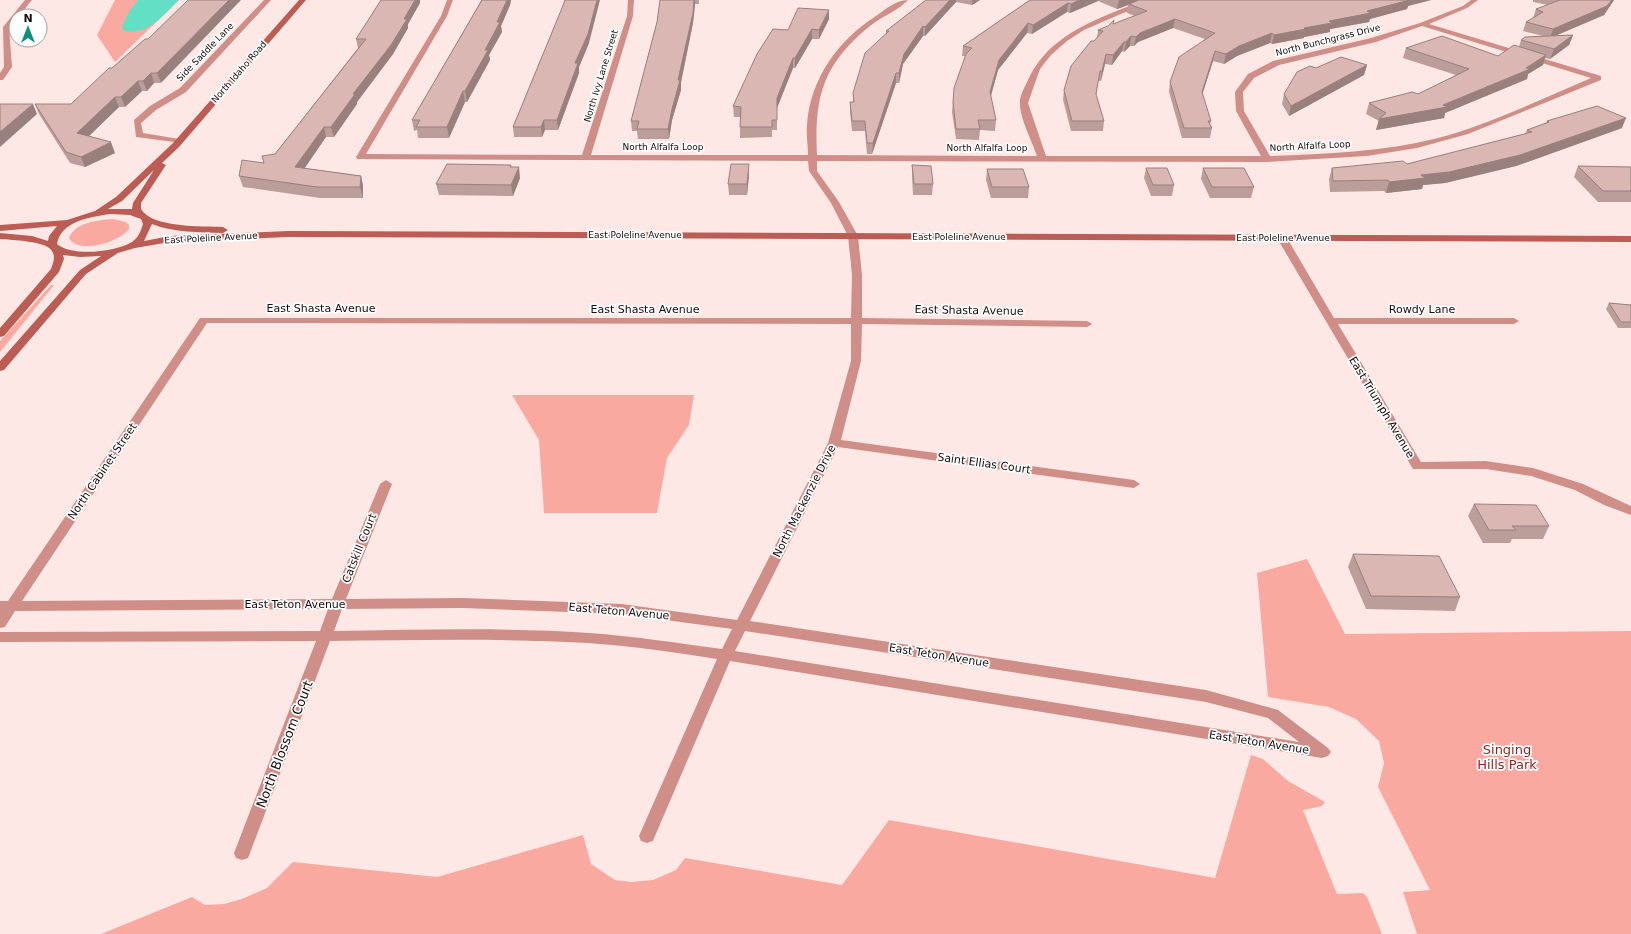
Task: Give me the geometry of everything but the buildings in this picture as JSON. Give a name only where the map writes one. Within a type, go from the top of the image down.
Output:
[{"type":"main road","name":"North Idaho Road","points":[[90,215],[119,199],[178,143],[303,0]]},
{"type":"main road","name":"North Idaho Road","points":[[134,245],[146,231],[148,224],[136,207],[139,199],[178,143]]},
{"type":"main road","name":"East Poleline Avenue","points":[[90,215],[117,211],[143,216],[168,226],[288,234]]},
{"type":"main road","points":[[0,228],[40,226],[75,220],[90,215]]},
{"type":"main road","points":[[0,334],[56,270],[59,259],[51,239],[55,232],[75,220]]},
{"type":"main road","name":"East Poleline Avenue","points":[[121,250],[134,245],[170,239],[288,234],[1631,239]]},
{"type":"main road","points":[[0,236],[32,239],[66,253],[82,254],[121,250]]},
{"type":"main road","points":[[0,368],[83,272],[121,250]]},
{"type":"street","points":[[22,8],[29,0]]},
{"type":"street","name":"Side Saddle Lane","points":[[178,143],[139,135],[137,122],[153,108],[183,90],[268,0]]},
{"type":"street","name":"North Alfalfa Loop","points":[[450,0],[444,16],[360,157],[1314,158],[1413,146],[1464,132],[1598,78],[1422,24]]},
{"type":"street","name":"North Ivy Lane Street","points":[[586,157],[630,16],[630,0]]},
{"type":"street","points":[[1042,158],[1024,103],[1032,72],[1057,45],[1091,24],[1125,9],[1158,0]]},
{"type":"street","name":"North Bunchgrass Drive","points":[[1267,159],[1240,111],[1239,92],[1251,76],[1276,63],[1373,40],[1422,24],[1465,8],[1475,0]]},
{"type":"street","name":"North Mackenzie Drive","points":[[647,836],[725,655],[834,443],[856,361],[858,321],[857,275],[854,236],[835,202],[820,183],[813,171],[812,125],[814,104],[820,84],[830,64],[853,37],[898,1]]},
{"type":"street","points":[[8,26],[5,31],[8,44]]},
{"type":"street","points":[[0,78],[8,67],[8,48]]},
{"type":"street","name":"East Triumph Avenue","points":[[1282,238],[1417,466],[1486,465],[1533,472],[1579,487],[1608,502],[1631,511]]},
{"type":"street","name":"East Shasta Avenue","points":[[204,320],[858,321],[1087,324]]},
{"type":"street","name":"North Cabinet Street","points":[[0,623],[6,606],[204,320]]},
{"type":"street","name":"Rowdy Lane","points":[[1331,322],[1514,321]]},
{"type":"street","name":"Saint Ellias Court","points":[[834,443],[1134,484]]},
{"type":"street","name":"Catskill Court","points":[[325,636],[386,484]]},
{"type":"street","name":"East Teton Avenue","points":[[0,636],[504,635],[588,638],[652,644],[725,655],[1323,752],[1273,714],[1206,696],[740,625],[622,609],[536,604],[463,603],[6,606]]},
{"type":"street","name":"North Blossom Court","points":[[242,853],[325,636]]},
{"type":"green space","points":[[115,0],[179,0],[115,62],[97,35]]},
{"type":"green space","points":[[113,219],[126,222],[129,225],[129,229],[124,234],[108,242],[99,245],[81,246],[74,243],[69,238],[76,228],[82,225],[94,221]]},
{"type":"green space","points":[[51,285],[54,285],[0,352],[0,341]]},
{"type":"green space","points":[[512,395],[694,395],[689,425],[667,458],[657,513],[544,513],[539,440]]},
{"type":"green space","name":"Singing Hills Park","points":[[1307,559],[1345,634],[1631,631],[1631,934],[1417,934],[1403,892],[1430,890],[1378,787],[1384,763],[1379,741],[1356,719],[1329,707],[1268,697],[1257,573]]},
{"type":"green space","points":[[1251,755],[1263,759],[1288,781],[1325,802],[1322,806],[1303,810],[1337,894],[1363,893],[1367,897],[1382,934],[101,934],[192,897],[205,905],[224,904],[242,899],[267,888],[293,862],[437,877],[583,835],[591,864],[615,880],[631,882],[653,880],[676,870],[685,858],[842,885],[889,820],[1215,878]]},
{"type":"shaded area","points":[[138,0],[179,0],[161,18],[148,27],[133,32],[124,31],[122,26],[129,12]]}]
